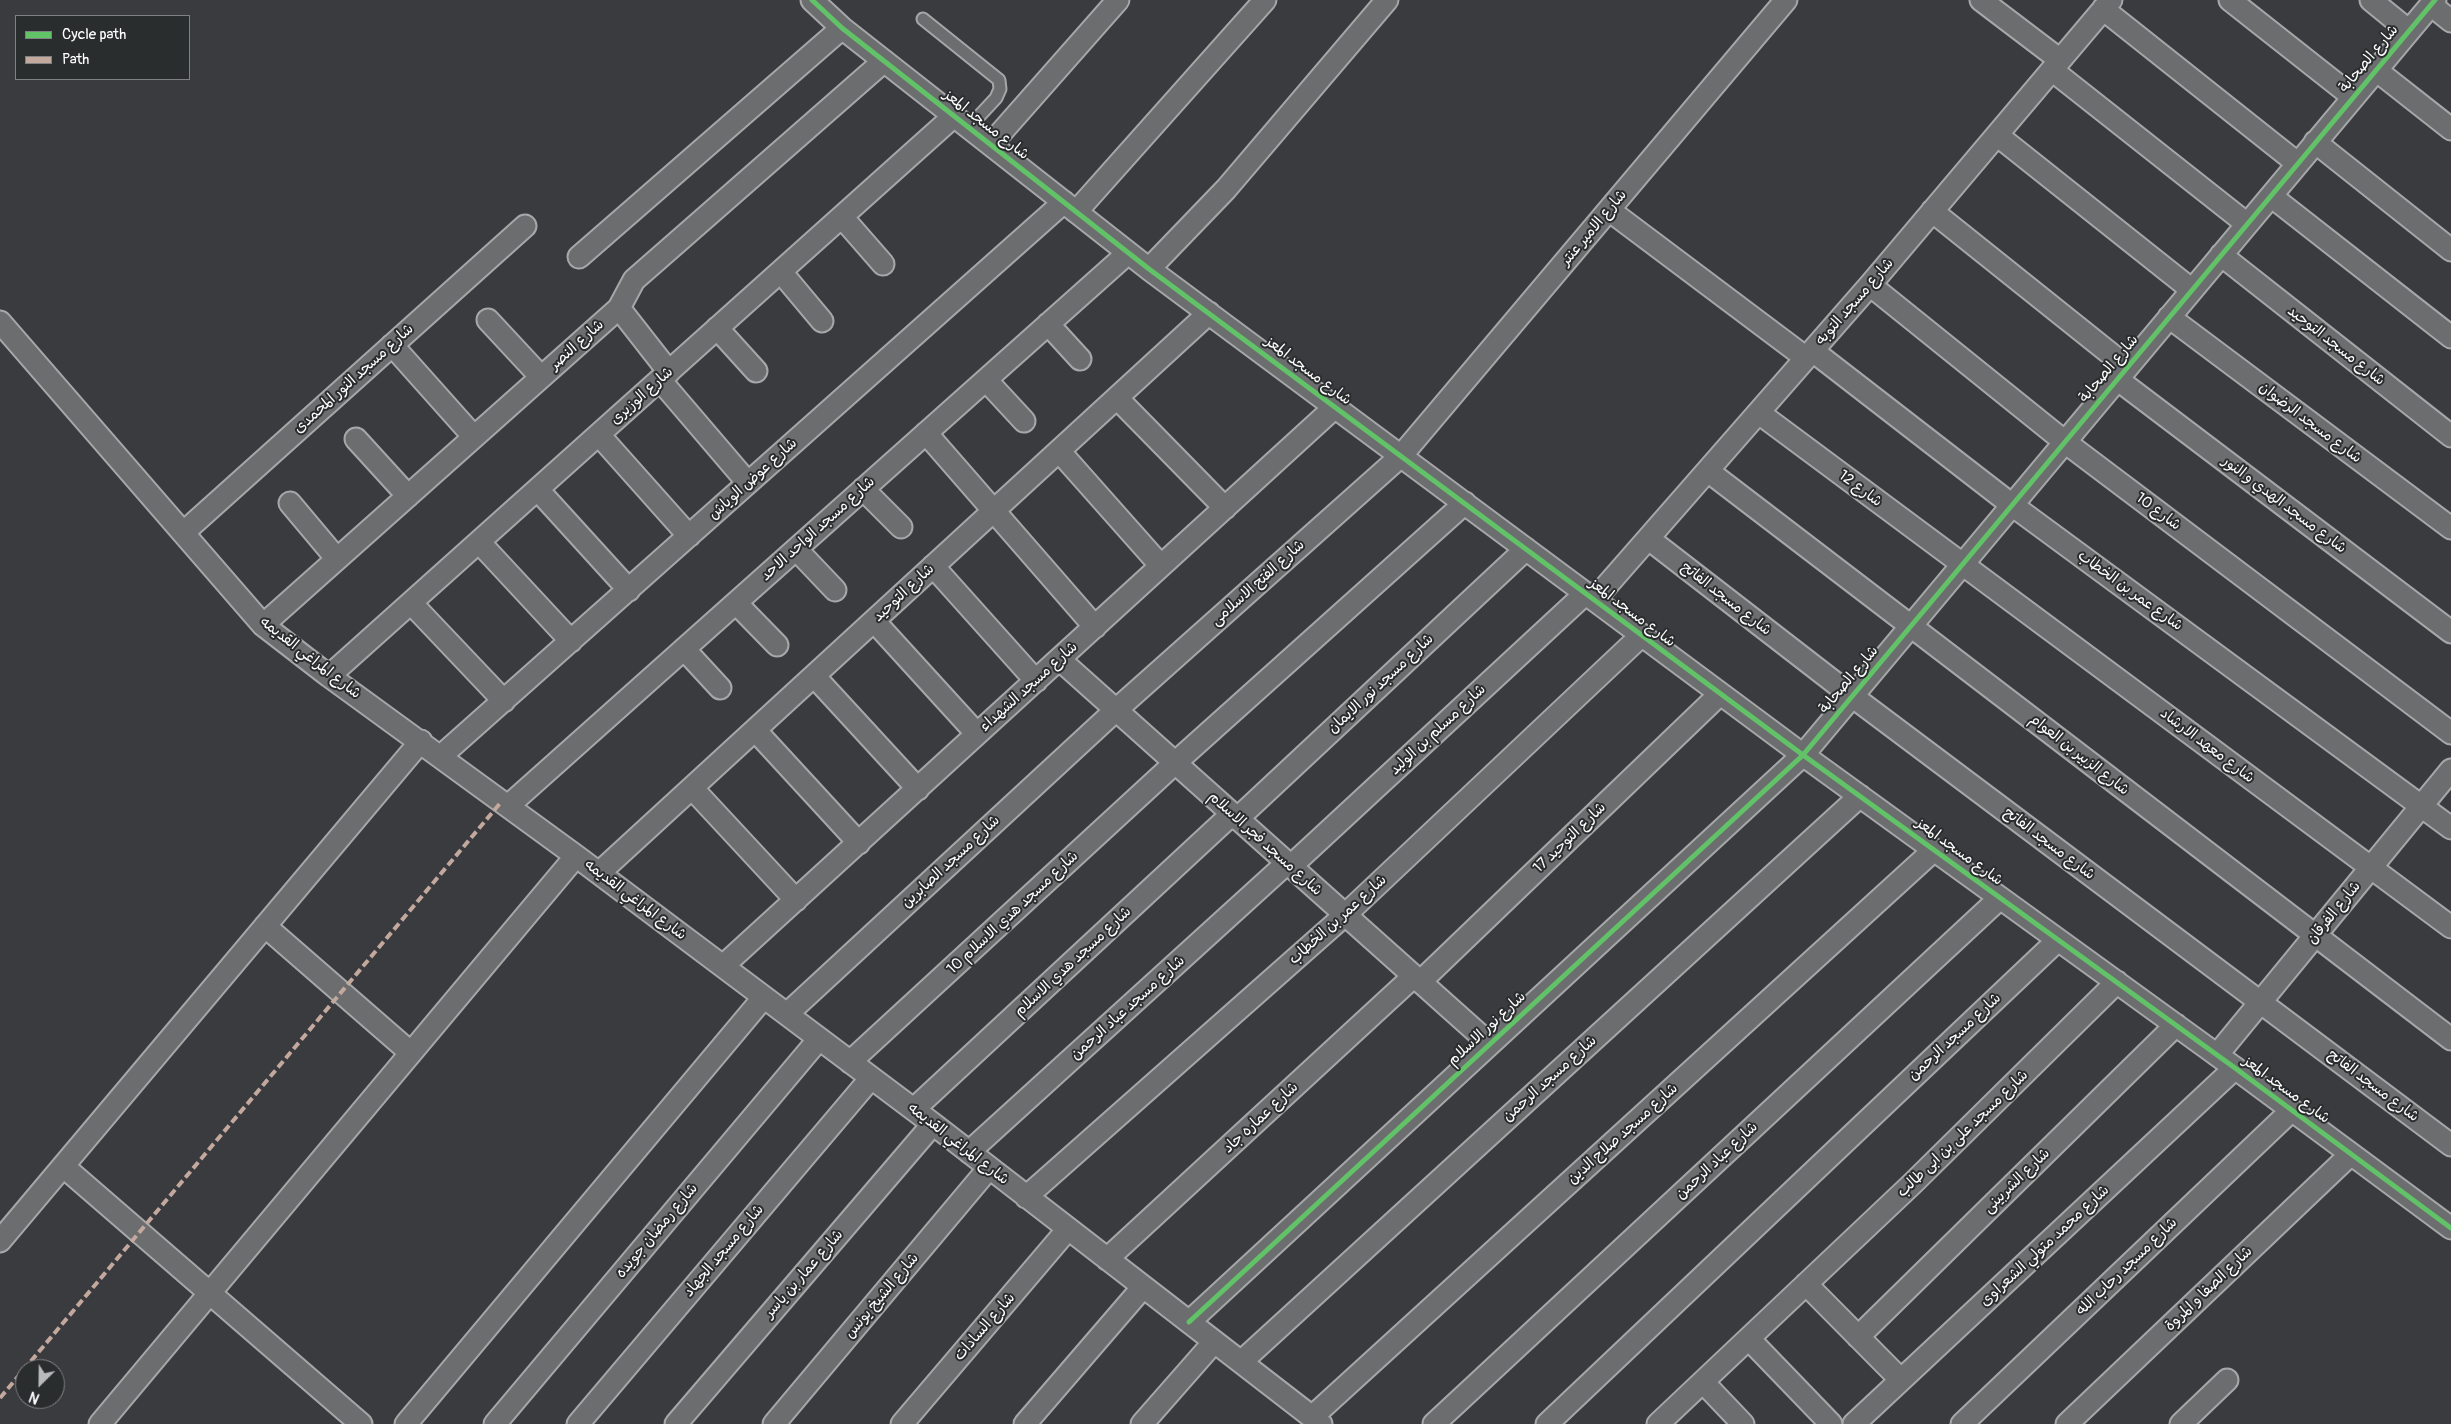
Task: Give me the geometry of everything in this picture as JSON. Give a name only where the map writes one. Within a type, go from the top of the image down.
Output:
[{"type":"street","name":"شارع مسجد المعز","points":[[812,0],[842,28],[1149,269],[1802,755],[2117,982],[2451,1228]]},
{"type":"street","points":[[991,144],[1118,0]]},
{"type":"street","name":"شارع عوض الوياش","points":[[440,756],[748,483],[1070,207],[1265,0]]},
{"type":"street","points":[[1149,269],[1226,189],[1387,0]]},
{"type":"street","name":"شارع الامير عنتر","points":[[1401,456],[1786,0]]},
{"type":"street","points":[[1981,0],[2247,224]]},
{"type":"street","points":[[2230,0],[2352,97]]},
{"type":"street","points":[[2371,0],[2409,31]]},
{"type":"street","points":[[2433,3],[2451,21]]},
{"type":"street","name":"شارع الصحابة","points":[[1802,755],[2352,97],[2433,3]]},
{"type":"street","points":[[2107,5],[2297,163]]},
{"type":"street","name":"شارع مسجد التوبه","points":[[1590,596],[1649,539],[1870,285],[2107,5]]},
{"type":"street","points":[[579,257],[842,28]]},
{"type":"street","name":"شارع النصر","points":[[263,625],[618,308],[634,280],[884,61]]},
{"type":"street","points":[[2376,70],[2451,130]]},
{"type":"street","name":"شارع الوزيرى","points":[[329,676],[842,217],[962,122]]},
{"type":"street","points":[[1997,136],[2192,290]]},
{"type":"street","points":[[2315,142],[2451,250]]},
{"type":"street","points":[[2271,196],[2451,337]]},
{"type":"street","name":"شارع عمر بن الخطاب","points":[[1609,210],[1809,354],[2451,828]]},
{"type":"street","name":"شارع مسجد الهدي و النور","points":[[1932,211],[2122,373],[2451,632]]},
{"type":"street","points":[[842,217],[883,264]]},
{"type":"street","name":"شارع مسجد النور المحمدى","points":[[183,533],[525,226]]},
{"type":"street","name":"شارع مسجد الواحد الاحد","points":[[508,806],[1128,252]]},
{"type":"street","name":"شارع مسجد التوحيد","points":[[2221,255],[2451,436]]},
{"type":"street","points":[[781,272],[822,321]]},
{"type":"street","name":"شارع 10","points":[[1870,285],[2065,442],[2451,733]]},
{"type":"street","points":[[618,308],[664,376],[748,483]]},
{"type":"street","name":"شارع التوحيد","points":[[599,873],[1209,313]]},
{"type":"street","name":"شارع مسجد الرضوان","points":[[2169,317],[2451,528]]},
{"type":"street","points":[[488,320],[541,377]]},
{"type":"street","name":"شارع المراغي القديمه","points":[[0,322],[263,625],[329,676],[421,741],[914,1109],[1317,1421]]},
{"type":"street","points":[[1048,324],[1080,360]]},
{"type":"street","points":[[717,328],[756,371]]},
{"type":"street","points":[[392,345],[474,437]]},
{"type":"street","points":[[986,380],[1024,421]]},
{"type":"street","points":[[1117,398],[1225,508]]},
{"type":"street","name":"شارع مسجد الشهداء","points":[[723,966],[1335,407]]},
{"type":"street","name":"شارع 12","points":[[1759,413],[1962,564]]},
{"type":"street","points":[[926,433],[1095,627]]},
{"type":"street","points":[[599,435],[689,536]]},
{"type":"street","points":[[356,439],[408,496]]},
{"type":"street","points":[[1058,451],[1161,566]]},
{"type":"street","name":"شارع الفتح الاسلامى","points":[[1116,710],[1401,456]]},
{"type":"street","name":"شارع الزبير بن العوام","points":[[1708,471],[2451,1039]]},
{"type":"street","points":[[864,489],[901,528]]},
{"type":"street","points":[[538,490],[628,590]]},
{"type":"street","points":[[290,503],[337,559]]},
{"type":"street","points":[[1175,763],[1465,503]]},
{"type":"street","name":"شارع مسجد الفاتح","points":[[1649,539],[1852,696],[2451,1145]]},
{"type":"street","points":[[479,542],[571,641]]},
{"type":"street","name":"شارع مسجد نور الايمان","points":[[1234,816],[1526,549]]},
{"type":"street","points":[[796,550],[835,590]]},
{"type":"street","name":"شارع معهد الارشاد","points":[[1962,564],[2451,927]]},
{"type":"street","points":[[933,566],[1036,681]]},
{"type":"street","name":"شارع مسلم بن الوليد","points":[[1289,865],[1590,596]]},
{"type":"street","points":[[411,603],[504,701]]},
{"type":"street","points":[[736,603],[777,645]]},
{"type":"street","points":[[874,621],[978,734]]},
{"type":"street","name":"شارع عمر بن الخطاب","points":[[1026,1197],[1345,915],[1642,635]]},
{"type":"street","points":[[684,649],[720,688]]},
{"type":"street","name":"شارع مسجد فجر الاسلام","points":[[1059,659],[1490,1044]]},
{"type":"street","points":[[814,676],[918,789]]},
{"type":"street","name":"شارع التوحيد 17","points":[[1417,979],[1720,694]]},
{"type":"street","name":"شارع مسجد الصابرين","points":[[787,1014],[1116,710]]},
{"type":"street","points":[[755,730],[859,843]]},
{"type":"street","points":[[0,1241],[421,741]]},
{"type":"street","name":"شارع نور الاسلام","points":[[1189,1322],[1802,755]]},
{"type":"street","name":"شارع مسجد هدي الاسلام 10","points":[[850,1062],[1175,763]]},
{"type":"street","name":"شارع الفرقان","points":[[2217,1055],[2451,770]]},
{"type":"street","points":[[692,788],[796,900]]},
{"type":"street","name":"شارع مسجد الرحمن","points":[[1241,1362],[1860,796]]},
{"type":"street","name":"شارع مسجد هدي الاسلام","points":[[914,1109],[1234,816]]},
{"type":"street","name":"شارع مسجد صلاح الدين","points":[[1317,1421],[1934,850]]},
{"type":"street","points":[[100,1424],[576,856]]},
{"type":"street","name":"شارع مسجد عباد الرحمن","points":[[969,1152],[1289,865]]},
{"type":"street","name":"شارع عباد الرحمن","points":[[1434,1424],[2000,898]]},
{"type":"street","points":[[265,926],[410,1053]]},
{"type":"street","name":"شارع مسجد الرحمن","points":[[1547,1424],[2058,940]]},
{"type":"street","name":"شارع عماره جاد","points":[[1107,1259],[1417,979]]},
{"type":"street","name":"شارع مسجد على بن ابى طالب","points":[[1658,1424],[1988,1110],[2117,982]]},
{"type":"street","points":[[406,1424],[764,997]]},
{"type":"street","name":"شارع الشربينى","points":[[1858,1337],[2176,1025]]},
{"type":"street","name":"شارع رمضان جويده","points":[[495,1424],[820,1039]]},
{"type":"street","name":"شارع محمد متولي الشعراوى","points":[[1854,1424],[2235,1068]]},
{"type":"street","name":"شارع مسجد الجهاد","points":[[578,1424],[871,1078]]},
{"type":"street","name":"شارع مسجد رحاب الله","points":[[1962,1424],[2292,1110]]},
{"type":"street","name":"شارع عمار بن ياسر","points":[[676,1424],[933,1124]]},
{"type":"street","name":"شارع الصفا و المروة","points":[[2068,1424],[2352,1154]]},
{"type":"street","points":[[63,1166],[361,1424]]},
{"type":"street","name":"شارع الشيخ يونس","points":[[774,1424],[989,1168]]},
{"type":"street","name":"شارع السادات","points":[[902,1424],[1068,1229]]},
{"type":"street","points":[[1806,1284],[1901,1380]]},
{"type":"street","points":[[1025,1424],[1143,1287]]},
{"type":"street","points":[[1748,1339],[1832,1424]]},
{"type":"street","points":[[1142,1424],[1214,1342]]},
{"type":"street","points":[[2181,1424],[2227,1380]]},
{"type":"street","points":[[1703,1382],[1743,1424]]},
{"type":"lane","points":[[922,19],[999,80],[1000,89],[996,98],[962,122]]},
{"type":"marked path","points":[[0,1398],[502,801]]},
{"type":"cycle path","points":[[812,0],[842,28],[1149,269],[1803,755],[2235,1068],[2451,1228]]},
{"type":"cycle path","points":[[1189,1322],[1803,755],[2435,0]]}]
